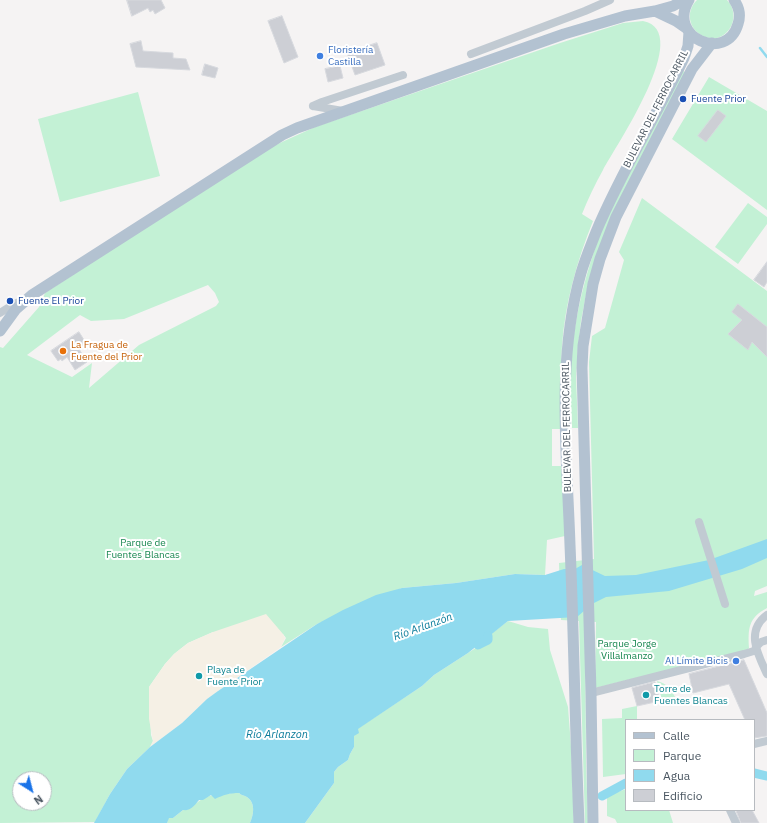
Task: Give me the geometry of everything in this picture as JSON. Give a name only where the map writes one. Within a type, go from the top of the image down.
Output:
[{"type":"main road","points":[[0,331],[16,309],[26,299],[272,141],[297,128],[564,34],[625,16],[655,11],[673,6],[684,0]]},
{"type":"main road","name":"BULEVAR DEL FERROCARRIL","points":[[579,823],[565,377],[568,334],[574,298],[581,271],[604,212],[681,64],[688,46],[688,30],[684,13],[689,0]]},
{"type":"main road","points":[[655,11],[676,21],[699,40],[712,44],[726,40],[737,29],[740,14],[736,1]]},
{"type":"main road","name":"BULEVAR DEL FERROCARRIL","points":[[593,823],[590,629],[584,454],[583,346],[587,315],[596,272],[616,217],[692,69],[712,44]]},
{"type":"street","points":[[471,54],[585,11],[610,0]]},
{"type":"street","points":[[346,111],[313,106],[403,75]]},
{"type":"street","points":[[0,313],[14,304],[26,299]]},
{"type":"street","points":[[699,522],[725,602]]},
{"type":"street","points":[[767,615],[760,621],[757,627],[755,639],[756,648],[767,674]]},
{"type":"street","points":[[591,693],[744,654],[756,648],[761,642],[767,640]]},
{"type":"street","points":[[755,744],[767,742]]},
{"type":"street","points":[[730,811],[736,823]]},
{"type":"green space","points":[[697,0],[727,0],[732,7],[734,15],[730,29],[725,34],[718,38],[711,38],[701,35],[694,29],[690,20],[690,13]]},
{"type":"green space","name":"Parque de Fuentes Blancas","points":[[643,21],[657,29],[660,45],[656,66],[647,91],[597,181],[582,214],[593,221],[577,267],[566,314],[561,367],[561,429],[552,429],[552,466],[563,466],[565,536],[547,540],[545,575],[515,574],[456,583],[402,588],[317,624],[281,647],[286,638],[283,634],[213,632],[188,643],[174,654],[165,664],[149,687],[151,735],[153,741],[150,747],[127,769],[110,794],[95,822],[0,823],[0,347],[3,348],[39,307],[45,293],[263,151],[315,127],[560,43],[623,23]],"holes":[[[208,285],[215,293],[219,302],[216,306],[139,345],[89,388],[92,363],[72,377],[27,355],[80,315],[91,321],[124,319]]]},
{"type":"green space","points":[[683,71],[685,72],[589,279],[578,346],[576,377],[578,428],[572,428],[570,376],[574,334],[582,294],[593,254],[608,215]]},
{"type":"green space","points":[[709,77],[767,111],[767,210],[672,139]]},
{"type":"green space","points":[[138,92],[160,176],[60,202],[38,119]]},
{"type":"green space","name":"Parque Jorge Villalmanzo","points":[[642,198],[767,291],[767,586],[755,591],[754,596],[767,592],[767,608],[756,616],[750,625],[749,648],[746,651],[595,688],[596,622],[585,621],[588,823],[585,823],[579,621],[561,620],[559,563],[594,559],[589,362],[592,336],[605,328],[624,260],[619,252]]},
{"type":"green space","points":[[748,203],[767,217],[767,224],[738,264],[715,247]]},
{"type":"green space","points":[[508,621],[528,627],[548,629],[550,650],[568,707],[574,823],[305,823],[334,783],[334,772],[348,760],[354,747],[354,736],[357,729],[422,686],[434,675],[488,640],[488,636]]},
{"type":"green space","points":[[657,681],[668,687],[675,697],[662,700]]},
{"type":"green space","points":[[637,706],[637,719],[625,719],[625,774],[603,777],[602,719],[622,718],[622,709]]},
{"type":"green space","points":[[625,789],[625,811],[669,811],[673,823],[617,823],[615,819],[607,816],[607,796]]},
{"type":"green space","points":[[239,793],[249,798],[251,801],[253,812],[250,823],[167,823],[168,818],[173,818],[183,810],[187,810],[206,797]]},
{"type":"sand","name":"Playa de Fuente Prior","points":[[266,614],[285,638],[281,647],[207,699],[182,723],[150,747],[153,741],[149,719],[149,687],[165,664],[174,654],[188,643],[213,632]]},
{"type":"water","name":"Río Arlanzon","points":[[767,539],[767,558],[742,569],[669,591],[606,597],[592,604],[577,617],[508,621],[468,653],[434,675],[422,686],[358,729],[359,733],[354,736],[354,747],[348,760],[334,772],[334,783],[305,823],[250,823],[253,812],[251,801],[249,798],[239,793],[233,793],[215,799],[211,795],[203,800],[199,800],[190,809],[183,810],[173,818],[169,818],[167,823],[94,823],[110,794],[127,769],[150,747],[182,723],[207,699],[317,624],[376,595],[402,588],[456,583],[515,574],[545,575],[564,569],[575,569],[582,565],[605,576],[636,575],[709,560]]},
{"type":"building","points":[[127,0],[161,0],[165,8],[155,14],[153,10],[150,12],[148,8],[132,16]]},
{"type":"building","points":[[282,16],[298,57],[284,63],[268,21]]},
{"type":"building","points":[[141,41],[143,51],[173,53],[173,58],[186,59],[190,70],[136,67],[130,44]]},
{"type":"building","points":[[377,43],[385,65],[355,75],[347,53]]},
{"type":"building","points":[[205,64],[218,68],[215,78],[202,75]]},
{"type":"building","points":[[340,66],[343,78],[328,82],[325,69]]},
{"type":"building","points":[[718,110],[726,116],[706,142],[698,136]]},
{"type":"building","points":[[767,262],[767,282],[764,287],[754,280]]},
{"type":"building","points":[[738,304],[767,327],[767,357],[752,342],[748,350],[728,334],[742,320],[732,312]]},
{"type":"building","points":[[79,332],[86,343],[79,349],[87,362],[75,370],[67,357],[62,361],[61,359],[58,361],[51,351]]},
{"type":"building","points":[[744,660],[767,713],[767,736],[755,738],[755,719],[745,719],[729,684],[693,693],[689,674]]},
{"type":"building","name":"Torre de Fuentes Blancas","points":[[655,682],[660,701],[637,706],[632,688]]},
{"type":"building","points":[[736,811],[753,811],[759,823],[741,823]]},
{"type":"waterway","points":[[760,48],[767,57]]},
{"type":"waterway","points":[[478,645],[488,640],[488,636]]},
{"type":"waterway","points":[[755,773],[767,776]]},
{"type":"waterway","points":[[602,796],[625,784]]},
{"type":"place","name":"Floristería Castilla","points":[[320,56]]},
{"type":"place","name":"Fuente Prior","points":[[683,99]]},
{"type":"place","name":"Fuente El Prior","points":[[10,301]]},
{"type":"place","name":"La Fragua de Fuente del Prior","points":[[63,351]]},
{"type":"place","name":"Al Límite Bicis","points":[[736,661]]},
{"type":"place","name":"Playa de Fuente Prior","points":[[199,676]]},
{"type":"place","name":"Torre de Fuentes Blancas","points":[[646,695]]},
{"type":"water label","name":"Río Arlanzón","points":[[423,627]]}]
